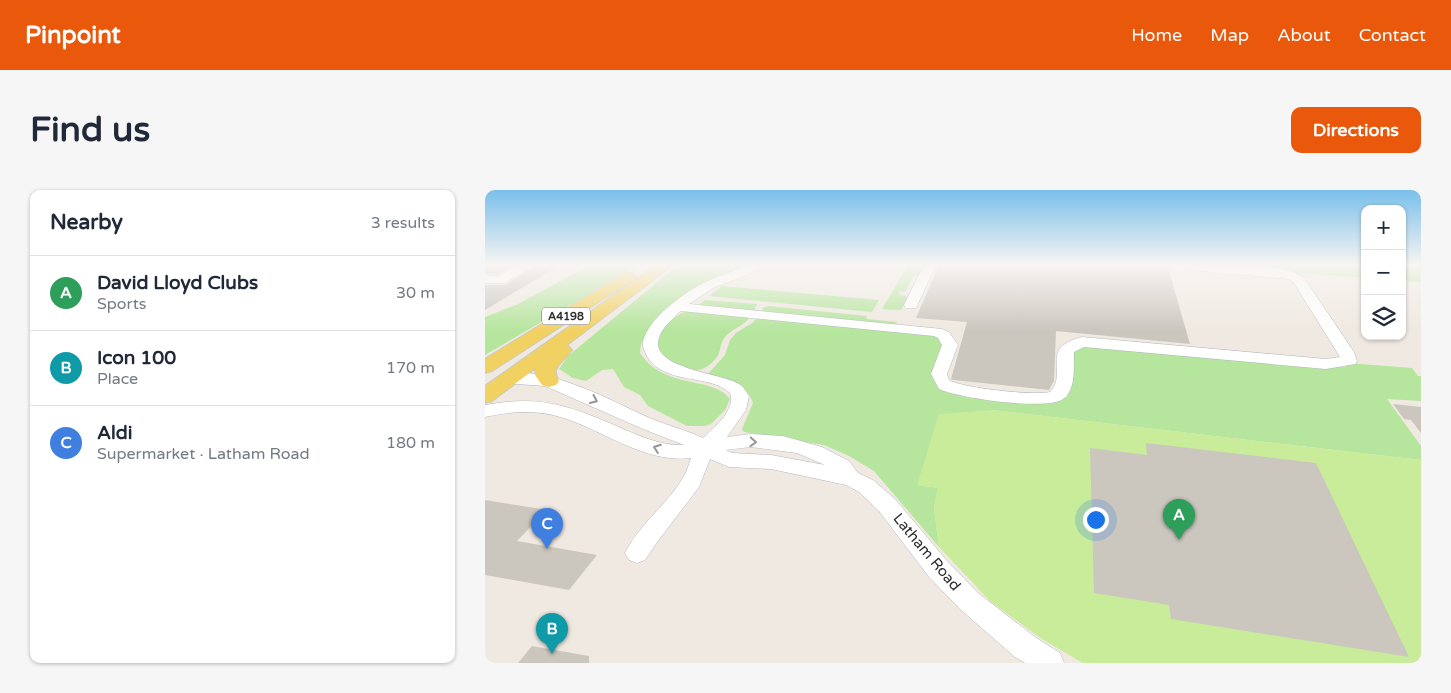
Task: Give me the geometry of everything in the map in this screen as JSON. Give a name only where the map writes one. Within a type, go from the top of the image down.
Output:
[{"type":"main road","name":"A4198","points":[[490,381],[617,287]]},
{"type":"main road","points":[[490,381],[499,372],[627,287]]},
{"type":"main road","name":"A4198","points":[[490,381],[591,321],[636,287]]},
{"type":"main road","points":[[549,381],[544,370],[546,366],[579,338],[591,321]]},
{"type":"street","points":[[637,553],[647,535],[693,480],[705,449],[728,423],[738,406],[740,397],[737,390],[729,385],[671,368],[658,361],[651,347],[651,337],[660,324],[695,293],[706,287]]},
{"type":"street","points":[[911,305],[920,287]]},
{"type":"street","points":[[679,307],[937,332],[944,335],[950,345],[939,374],[940,379],[945,385],[967,390],[1050,400],[1058,397],[1063,392],[1066,352],[1069,347],[1082,342],[1326,364],[1349,360],[1346,352],[1303,287]]},
{"type":"street","name":"Latham Road","points":[[490,381],[527,378],[549,381],[649,425],[684,437],[729,460],[771,462],[851,478],[866,486],[887,505],[938,569],[969,601],[1025,647],[1050,663]]},
{"type":"street","name":"Latham Road","points":[[490,381],[535,395],[565,411],[668,452],[705,449]]},
{"type":"street","name":"Latham Road","points":[[485,411],[523,404],[565,411]]},
{"type":"green space","points":[[549,287],[601,287],[485,355],[485,317],[518,304]]},
{"type":"green space","points":[[651,287],[711,287],[647,333],[641,344],[640,353],[650,365],[662,373],[713,387],[723,392],[730,399],[725,410],[711,424],[687,426],[648,406],[640,395],[624,387],[613,369],[602,370],[586,381],[573,378],[559,369],[568,356]]},
{"type":"green space","points":[[721,287],[734,287],[879,300],[872,312],[709,296]]},
{"type":"green space","points":[[895,287],[908,287],[905,292],[898,291],[900,295],[906,296],[901,310],[882,309]]},
{"type":"green space","points":[[705,300],[757,304],[753,313],[697,307]]},
{"type":"green space","points":[[768,306],[867,316],[866,319],[897,322],[895,326],[761,313],[763,308]]},
{"type":"green space","points":[[688,311],[751,315],[746,322],[725,337],[718,355],[710,365],[699,370],[686,371],[672,366],[657,351],[665,326],[675,317]]},
{"type":"green space","points":[[759,316],[929,332],[945,341],[935,381],[1046,403],[1067,397],[1069,393],[1071,353],[1074,348],[1103,344],[1339,367],[1345,367],[1348,363],[1412,368],[1418,376],[1421,376],[1421,401],[1387,399],[1421,446],[1421,460],[992,410],[917,485],[938,488],[934,508],[939,547],[874,471],[849,456],[824,445],[744,432],[742,429],[753,403],[750,396],[746,390],[735,382],[708,374],[725,355],[730,340],[736,333]]},
{"type":"green space","points":[[992,410],[1421,460],[1421,663],[1083,663],[1042,639],[990,601],[939,547],[934,508],[938,488],[917,485],[939,414]]},
{"type":"building","points":[[485,287],[523,287],[485,310]]},
{"type":"building","points":[[929,287],[1174,287],[1190,344],[1056,331],[1054,381],[1049,390],[951,379],[967,322],[916,318]]},
{"type":"building","points":[[1393,404],[1421,407],[1421,433],[1411,420],[1404,419]]},
{"type":"building","points":[[1146,443],[1316,463],[1409,657],[1171,619],[1169,605],[1094,593],[1090,448],[1147,455]]},
{"type":"building","points":[[485,500],[547,510],[517,541],[597,555],[569,590],[485,575]]},
{"type":"building","points":[[532,646],[589,656],[589,663],[518,663]]},
{"type":"place","name":"David Lloyd Clubs","points":[[1179,540]]},
{"type":"place","name":"Aldi","points":[[547,549]]},
{"type":"place","name":"Icon 100","points":[[552,654]]}]
